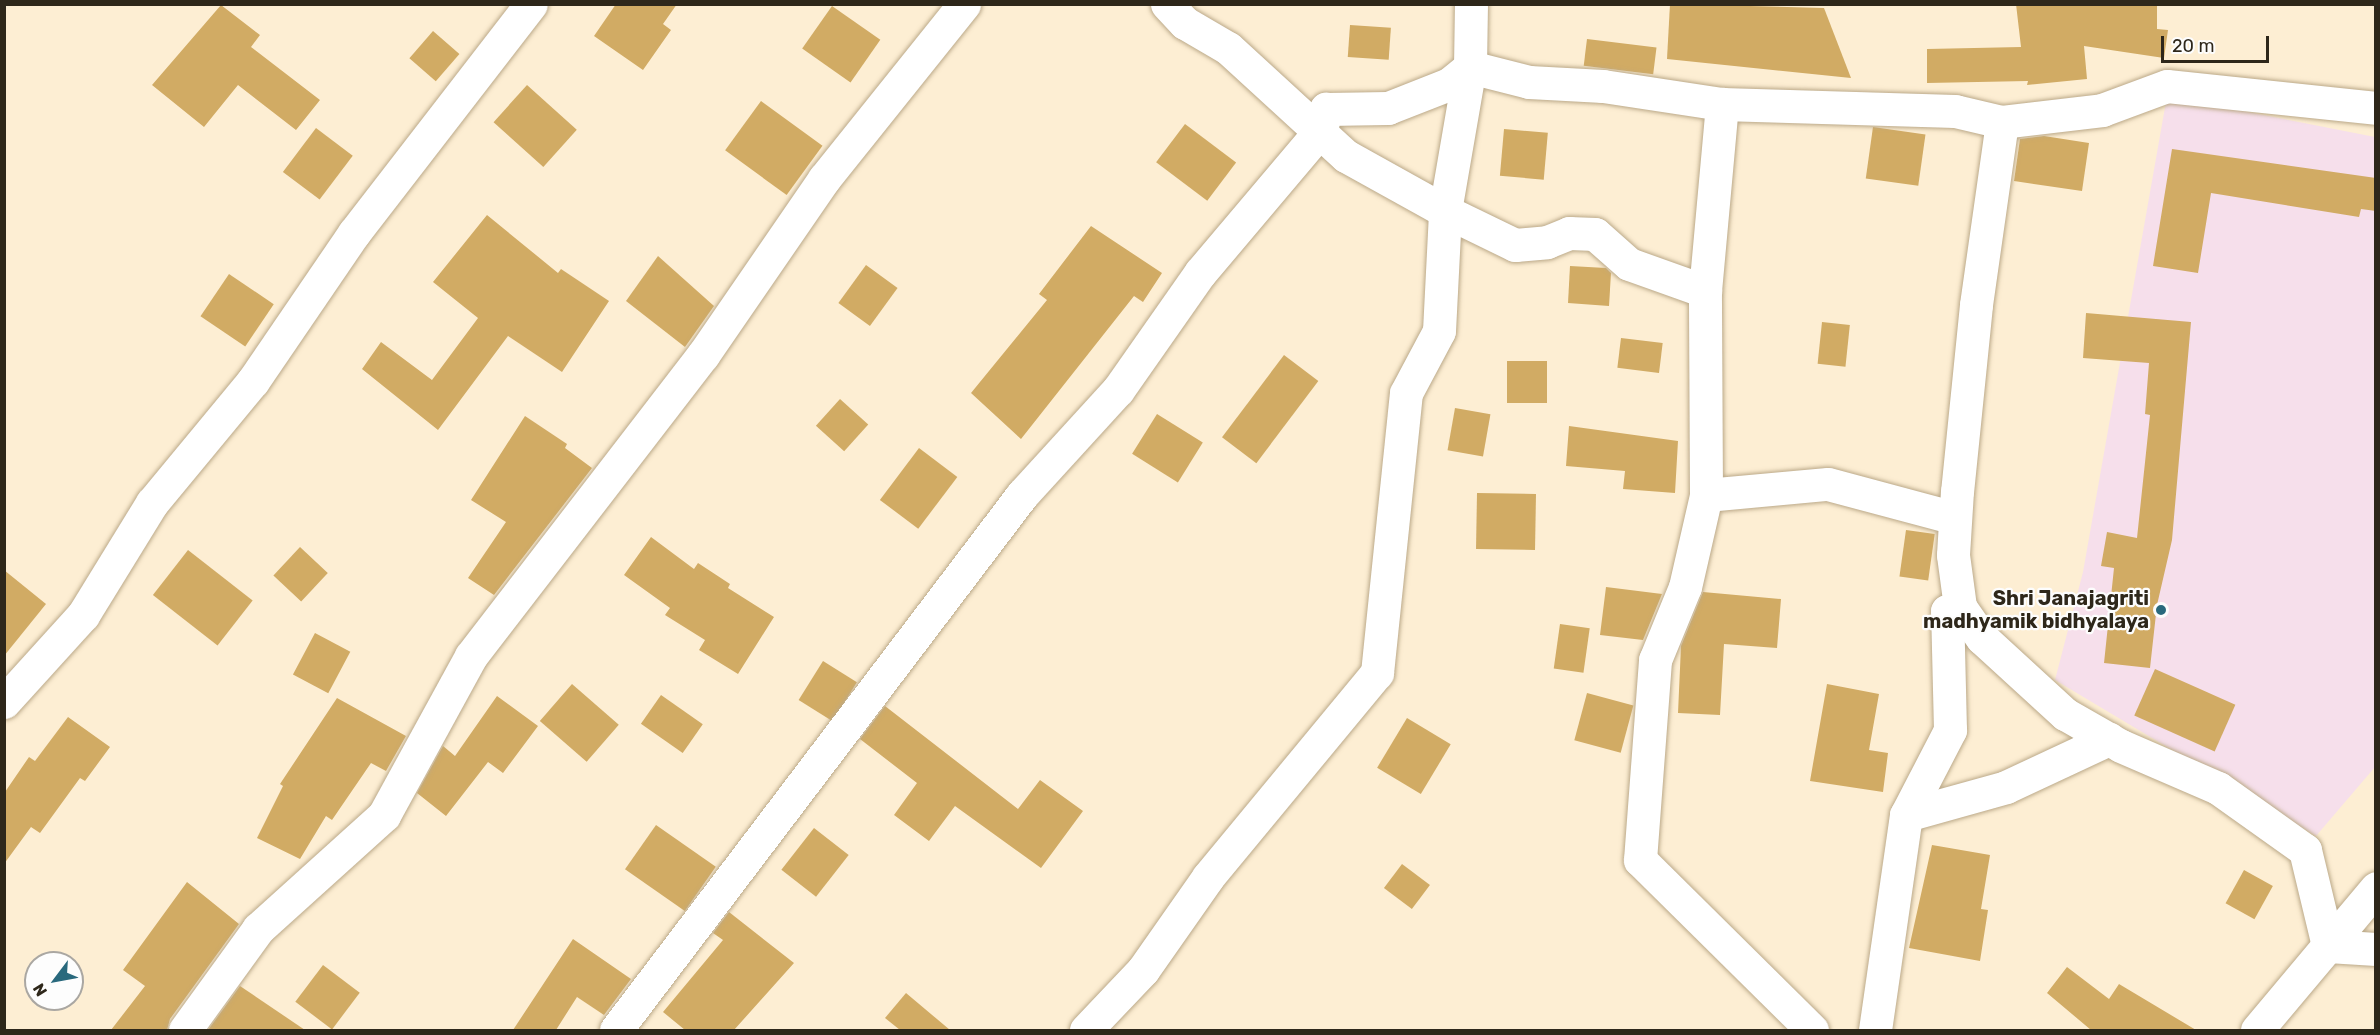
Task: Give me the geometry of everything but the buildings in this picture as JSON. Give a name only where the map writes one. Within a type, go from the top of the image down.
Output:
[{"type":"street","points":[[4,702],[83,615],[152,503],[253,381],[354,233],[531,4]]},
{"type":"street","points":[[185,1030],[258,929],[384,816],[471,656],[689,374],[824,179],[964,4]]},
{"type":"street","points":[[1167,4],[1185,23],[1228,48],[1321,130],[1346,156],[1380,179],[1515,245],[1547,242],[1569,233],[1595,234],[1629,264],[1705,291]]},
{"type":"street","points":[[1086,1030],[1143,970],[1208,877],[1377,673],[1406,393],[1439,331],[1445,211],[1470,67],[1471,4]]},
{"type":"street","points":[[616,1030],[1022,495],[1118,390],[1200,273],[1321,130],[1326,109],[1388,108],[1449,84],[1470,67]]},
{"type":"street","points":[[1470,67],[1529,82],[1602,86],[1722,104],[1955,111],[2002,122],[2102,110],[2167,86],[2376,108]]},
{"type":"street","points":[[1722,104],[1705,291],[1706,495],[1685,587],[1655,660],[1640,860],[1812,1030]]},
{"type":"street","points":[[2002,122],[1976,305],[1955,518],[1953,555],[1960,606],[1982,638],[2065,714],[2109,739],[2218,788],[2305,849],[2328,946]]},
{"type":"street","points":[[1706,495],[1827,484],[1955,518]]},
{"type":"street","points":[[1875,1030],[1906,815],[1950,730],[1947,611],[1960,606]]},
{"type":"street","points":[[1906,815],[2006,787],[2109,739]]},
{"type":"street","points":[[2257,1030],[2376,888]]},
{"type":"street","points":[[2328,946],[2376,949]]},
{"type":"shaded area","points":[[2167,96],[2375,137],[2375,767],[2316,836],[2055,680],[2083,572]]},
{"type":"place","name":"Shri Janajagriti madhyamik bidhyalaya","points":[[2161,610]]}]
